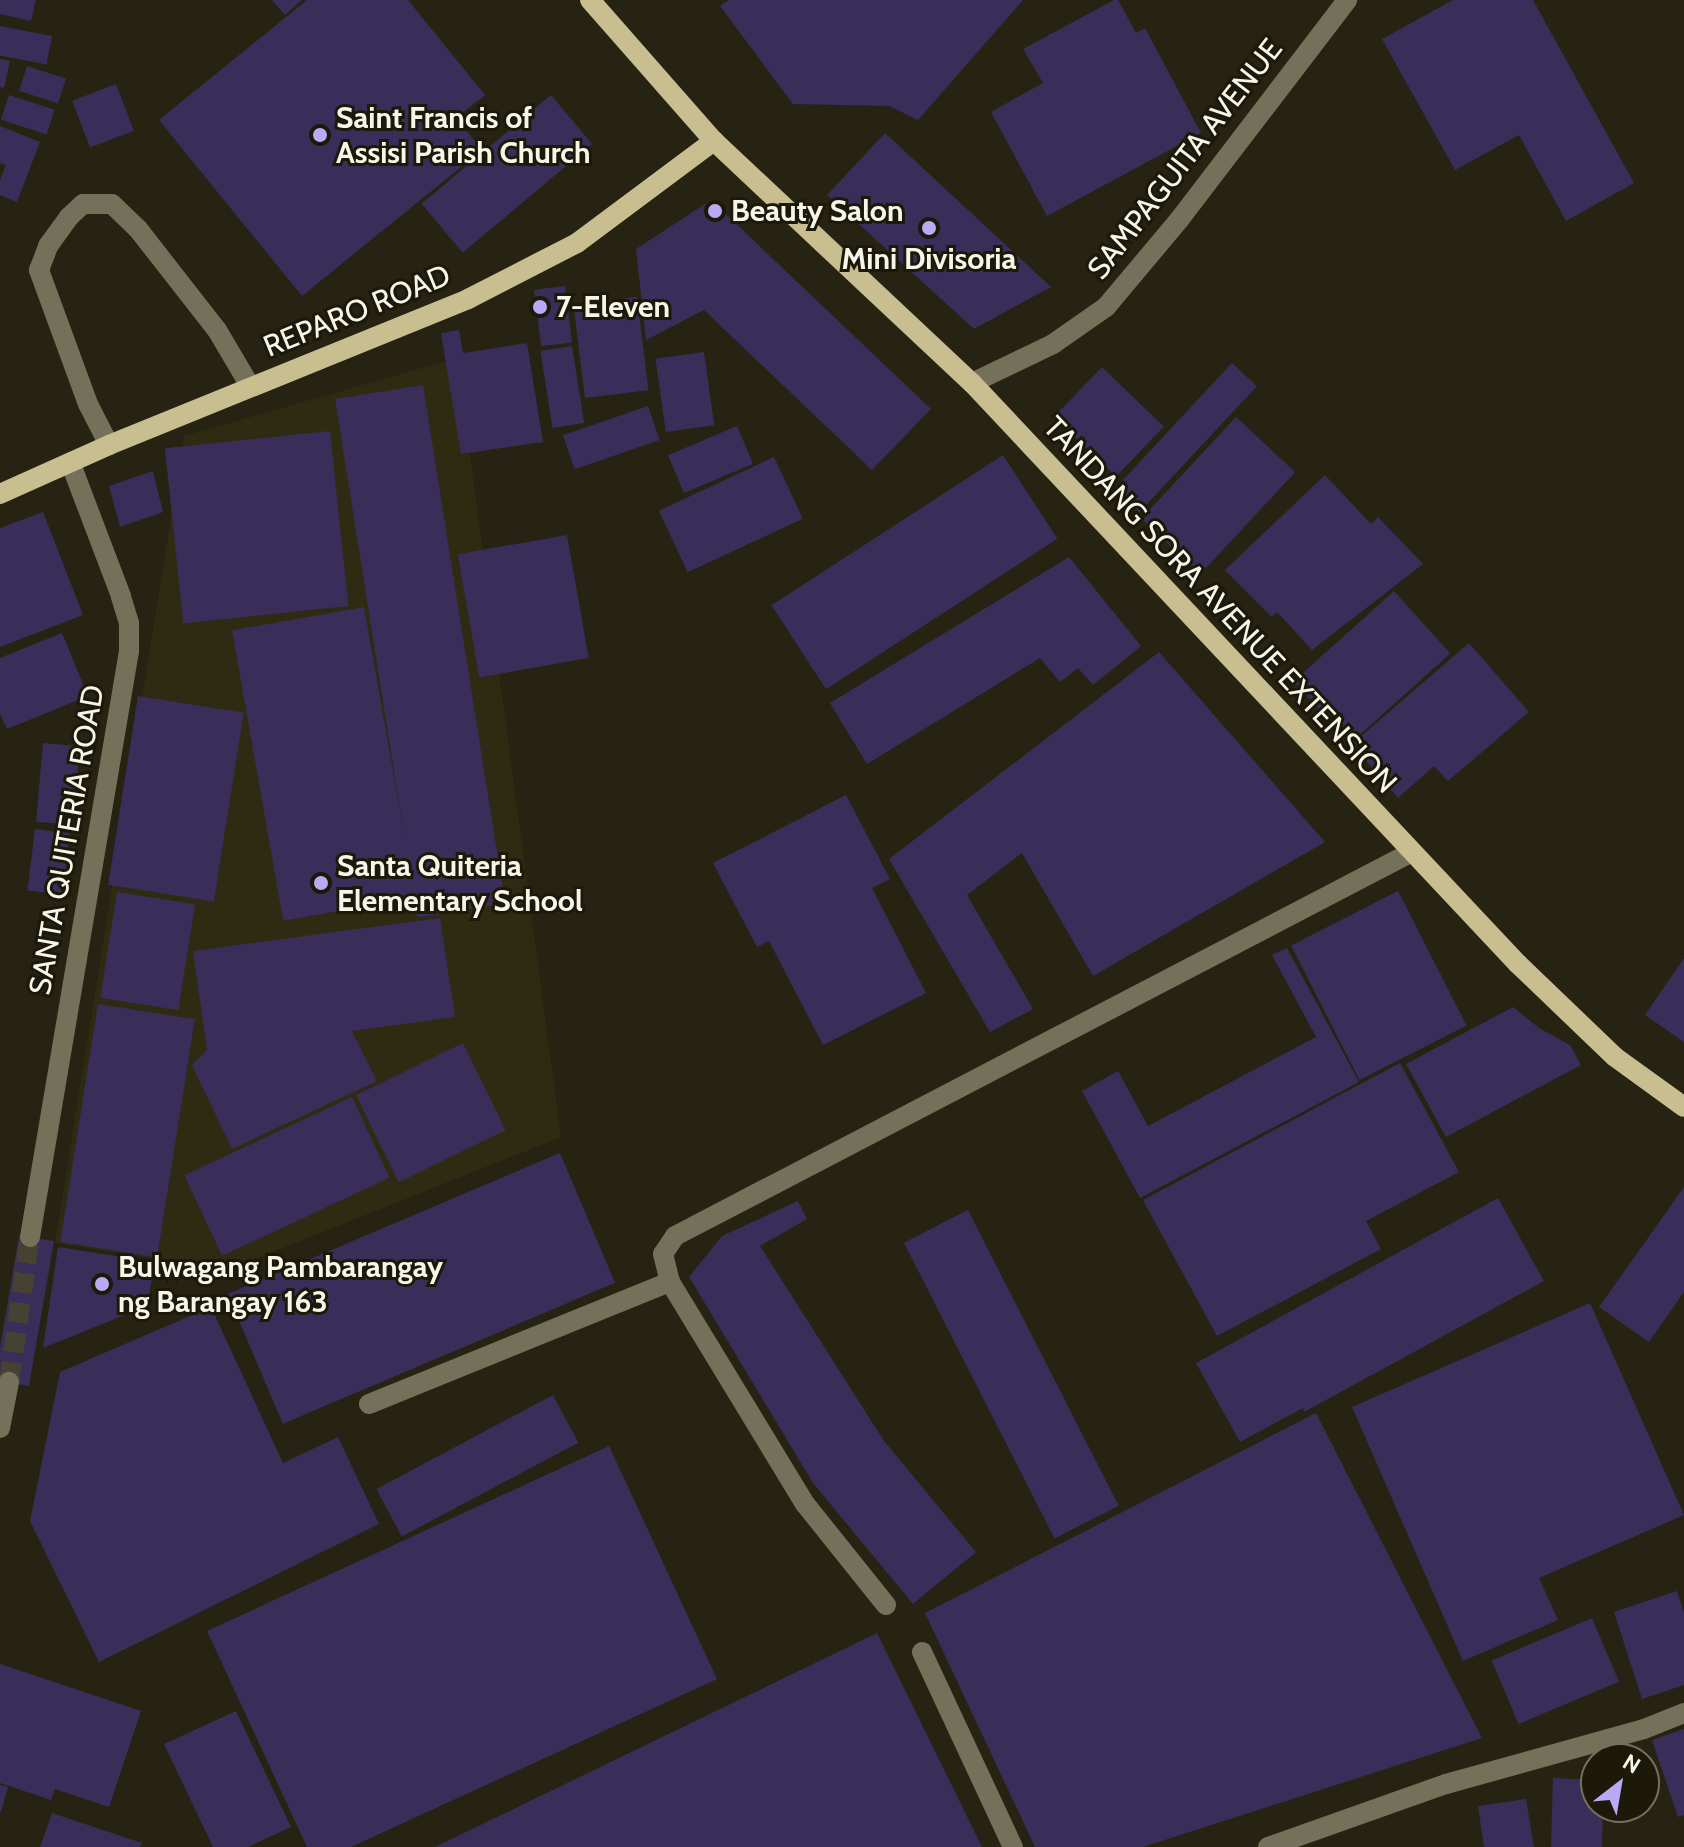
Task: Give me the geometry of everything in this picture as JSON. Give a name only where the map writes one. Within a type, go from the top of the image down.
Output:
[{"type":"main road","name":"TANDANG SORA AVENUE EXTENSION","points":[[590,0],[714,141],[972,383],[1410,853],[1518,964],[1615,1057],[1684,1107]]},
{"type":"main road","name":"REPARO ROAD","points":[[0,494],[250,386],[468,299],[577,243],[714,141]]},
{"type":"street","name":"SAMPAGUITA AVENUE","points":[[972,383],[1053,344],[1106,307],[1179,220],[1347,0]]},
{"type":"street","points":[[109,445],[88,404],[39,270],[48,246],[69,217],[83,204],[112,204],[138,229],[217,330],[250,386]]},
{"type":"street","name":"SANTA QUITERIA ROAD","points":[[30,1237],[129,651],[125,609],[70,462]]},
{"type":"street","points":[[886,1605],[805,1504],[670,1282],[663,1254],[675,1236],[1410,853]]},
{"type":"street","points":[[369,1404],[670,1282]]},
{"type":"street","points":[[0,1428],[9,1382]]},
{"type":"street","points":[[922,1652],[1013,1847]]},
{"type":"street","points":[[1268,1847],[1446,1784],[1644,1729],[1684,1713]]},
{"type":"shaded area","name":"Santa Quiteria Elementary School","points":[[457,358],[561,1137],[228,1270],[55,1243],[184,436]]},
{"type":"building","points":[[0,0],[36,0],[31,21],[0,14]]},
{"type":"building","points":[[272,0],[302,0],[285,15]]},
{"type":"building","name":"Saint Francis of Assisi Parish Church","points":[[307,0],[408,0],[485,95],[456,118],[482,150],[302,296],[159,120]]},
{"type":"building","points":[[729,0],[1023,0],[918,120],[889,106],[793,104],[720,6]]},
{"type":"building","points":[[1118,0],[1136,33],[1145,28],[1201,133],[1047,216],[991,112],[1043,83],[1023,49]]},
{"type":"building","points":[[1453,0],[1533,0],[1634,183],[1566,221],[1519,135],[1455,170],[1382,39]]},
{"type":"building","points":[[0,26],[52,36],[46,65],[0,56]]},
{"type":"building","points":[[0,59],[10,61],[4,88],[0,87]]},
{"type":"building","points":[[27,66],[66,79],[58,103],[19,91]]},
{"type":"building","points":[[116,84],[134,131],[90,148],[72,101]]},
{"type":"building","points":[[9,95],[55,110],[47,135],[1,120]]},
{"type":"building","points":[[551,95],[592,144],[463,253],[422,204]]},
{"type":"building","points":[[0,126],[40,142],[17,202],[0,195],[0,180],[6,165],[0,163]]},
{"type":"building","points":[[885,133],[1051,287],[974,329],[827,195]]},
{"type":"building","points":[[711,200],[931,409],[872,470],[704,310],[646,340],[636,249]]},
{"type":"building","points":[[565,286],[572,343],[541,346],[534,290]]},
{"type":"building","points":[[637,297],[648,390],[585,398],[573,305]]},
{"type":"building","points":[[459,330],[463,353],[527,343],[543,442],[461,454],[441,333]]},
{"type":"building","points":[[572,346],[584,423],[553,428],[540,351]]},
{"type":"building","points":[[704,352],[714,425],[666,432],[655,359]]},
{"type":"building","points":[[1232,363],[1257,386],[1139,513],[1114,490]]},
{"type":"building","points":[[1102,367],[1164,427],[1116,476],[1054,417]]},
{"type":"building","points":[[423,385],[505,904],[417,917],[335,399]]},
{"type":"building","points":[[648,406],[660,440],[575,469],[563,435]]},
{"type":"building","points":[[1236,417],[1295,472],[1200,574],[1141,519]]},
{"type":"building","points":[[737,426],[753,464],[684,493],[668,455]]},
{"type":"building","points":[[330,431],[348,606],[183,623],[165,448]]},
{"type":"building","points":[[1003,455],[1057,539],[826,689],[772,605]]},
{"type":"building","points":[[774,457],[803,519],[688,572],[659,511]]},
{"type":"building","points":[[153,471],[163,512],[120,527],[109,486]]},
{"type":"building","points":[[1325,475],[1371,524],[1378,517],[1423,564],[1312,650],[1277,612],[1272,617],[1225,570]]},
{"type":"building","points":[[43,512],[83,615],[0,647],[0,528]]},
{"type":"building","points":[[567,535],[589,658],[479,677],[458,554]]},
{"type":"building","points":[[1069,557],[1141,646],[1093,685],[1078,668],[1060,682],[1040,658],[867,764],[830,703]]},
{"type":"building","points":[[1394,591],[1450,653],[1350,744],[1294,681]]},
{"type":"building","points":[[364,607],[415,898],[283,921],[232,630]]},
{"type":"building","points":[[62,633],[88,696],[7,729],[0,714],[0,658]]},
{"type":"building","points":[[1469,643],[1529,712],[1448,781],[1434,766],[1398,798],[1352,744]]},
{"type":"building","points":[[1159,652],[1325,842],[1093,976],[1022,853],[967,895],[1033,1009],[990,1032],[889,859]]},
{"type":"building","points":[[138,696],[244,713],[214,901],[108,885]]},
{"type":"building","points":[[43,743],[80,746],[73,825],[36,822]]},
{"type":"building","points":[[846,795],[890,879],[872,888],[926,993],[823,1045],[769,941],[757,947],[713,863]]},
{"type":"building","points":[[35,829],[70,833],[62,895],[27,891]]},
{"type":"building","points":[[1398,891],[1467,1026],[1360,1080],[1291,945]]},
{"type":"building","points":[[117,892],[195,904],[178,1010],[100,998]]},
{"type":"building","points":[[440,918],[455,1017],[352,1031],[377,1081],[232,1149],[192,1065],[207,1050],[193,951]]},
{"type":"building","points":[[1287,948],[1359,1082],[1140,1198],[1082,1091],[1118,1071],[1148,1126],[1316,1037],[1272,955]]},
{"type":"building","points":[[1684,958],[1684,1042],[1645,1015]]},
{"type":"building","points":[[98,1004],[195,1019],[157,1257],[60,1242]]},
{"type":"building","points":[[1513,1007],[1539,1028],[1570,1045],[1581,1065],[1446,1137],[1406,1064]]},
{"type":"building","points":[[463,1043],[506,1130],[399,1182],[356,1095]]},
{"type":"building","points":[[1400,1063],[1459,1172],[1366,1221],[1381,1249],[1217,1336],[1143,1200]]},
{"type":"building","points":[[352,1097],[390,1178],[222,1256],[184,1175]]},
{"type":"building","points":[[560,1153],[615,1283],[283,1424],[228,1294]]},
{"type":"building","points":[[1684,1187],[1684,1292],[1649,1342],[1599,1307]]},
{"type":"building","points":[[1498,1198],[1544,1281],[1304,1412],[1303,1408],[1240,1442],[1196,1363]]},
{"type":"building","points":[[798,1201],[807,1219],[760,1246],[884,1441],[976,1552],[913,1604],[813,1483],[689,1277],[722,1236]]},
{"type":"building","points":[[968,1210],[1119,1506],[1055,1539],[904,1243]]},
{"type":"building","points":[[19,1236],[54,1241],[29,1386],[0,1381],[0,1348]]},
{"type":"building","name":"Bulwagang Pambarangay ng Barangay 163","points":[[58,1247],[155,1262],[147,1306],[43,1348]]},
{"type":"building","points":[[1590,1303],[1684,1515],[1539,1578],[1558,1620],[1463,1661],[1352,1407]]},
{"type":"building","points":[[211,1307],[283,1463],[338,1437],[379,1524],[99,1662],[30,1521],[60,1372]]},
{"type":"building","points":[[553,1395],[578,1443],[402,1537],[376,1489]]},
{"type":"building","points":[[1316,1413],[1482,1738],[1143,1847],[1035,1847],[925,1613]]},
{"type":"building","points":[[609,1446],[717,1679],[351,1847],[307,1847],[207,1631]]},
{"type":"building","points":[[1677,1591],[1684,1613],[1684,1685],[1642,1699],[1614,1612]]},
{"type":"building","points":[[1592,1618],[1619,1682],[1519,1724],[1492,1661]]},
{"type":"building","points":[[877,1633],[982,1847],[435,1847]]},
{"type":"building","points":[[0,1664],[141,1711],[109,1807],[55,1789],[51,1800],[0,1783]]},
{"type":"building","points":[[236,1711],[291,1827],[248,1847],[213,1847],[164,1744]]},
{"type":"building","points":[[1684,1729],[1684,1815],[1678,1817],[1660,1764],[1660,1743],[1653,1743],[1652,1740]]},
{"type":"building","points":[[1553,1778],[1580,1779],[1580,1823],[1603,1823],[1602,1847],[1551,1847]]},
{"type":"building","points":[[0,1785],[8,1787],[1,1812],[0,1811]]},
{"type":"building","points":[[1526,1799],[1534,1847],[1484,1847],[1478,1806]]},
{"type":"building","points":[[52,1813],[142,1843],[140,1847],[40,1847]]},
{"type":"tunnel","points":[[9,1382],[30,1237]]},
{"type":"place","name":"Saint Francis of Assisi Parish Church","points":[[320,135]]},
{"type":"place","name":"Beauty Salon","points":[[715,211]]},
{"type":"place","name":"Mini Divisoria","points":[[929,228]]},
{"type":"place","name":"7-Eleven","points":[[540,307]]},
{"type":"place","name":"Santa Quiteria Elementary School","points":[[321,883]]},
{"type":"place","name":"Bulwagang Pambarangay ng Barangay 163","points":[[102,1284]]}]
